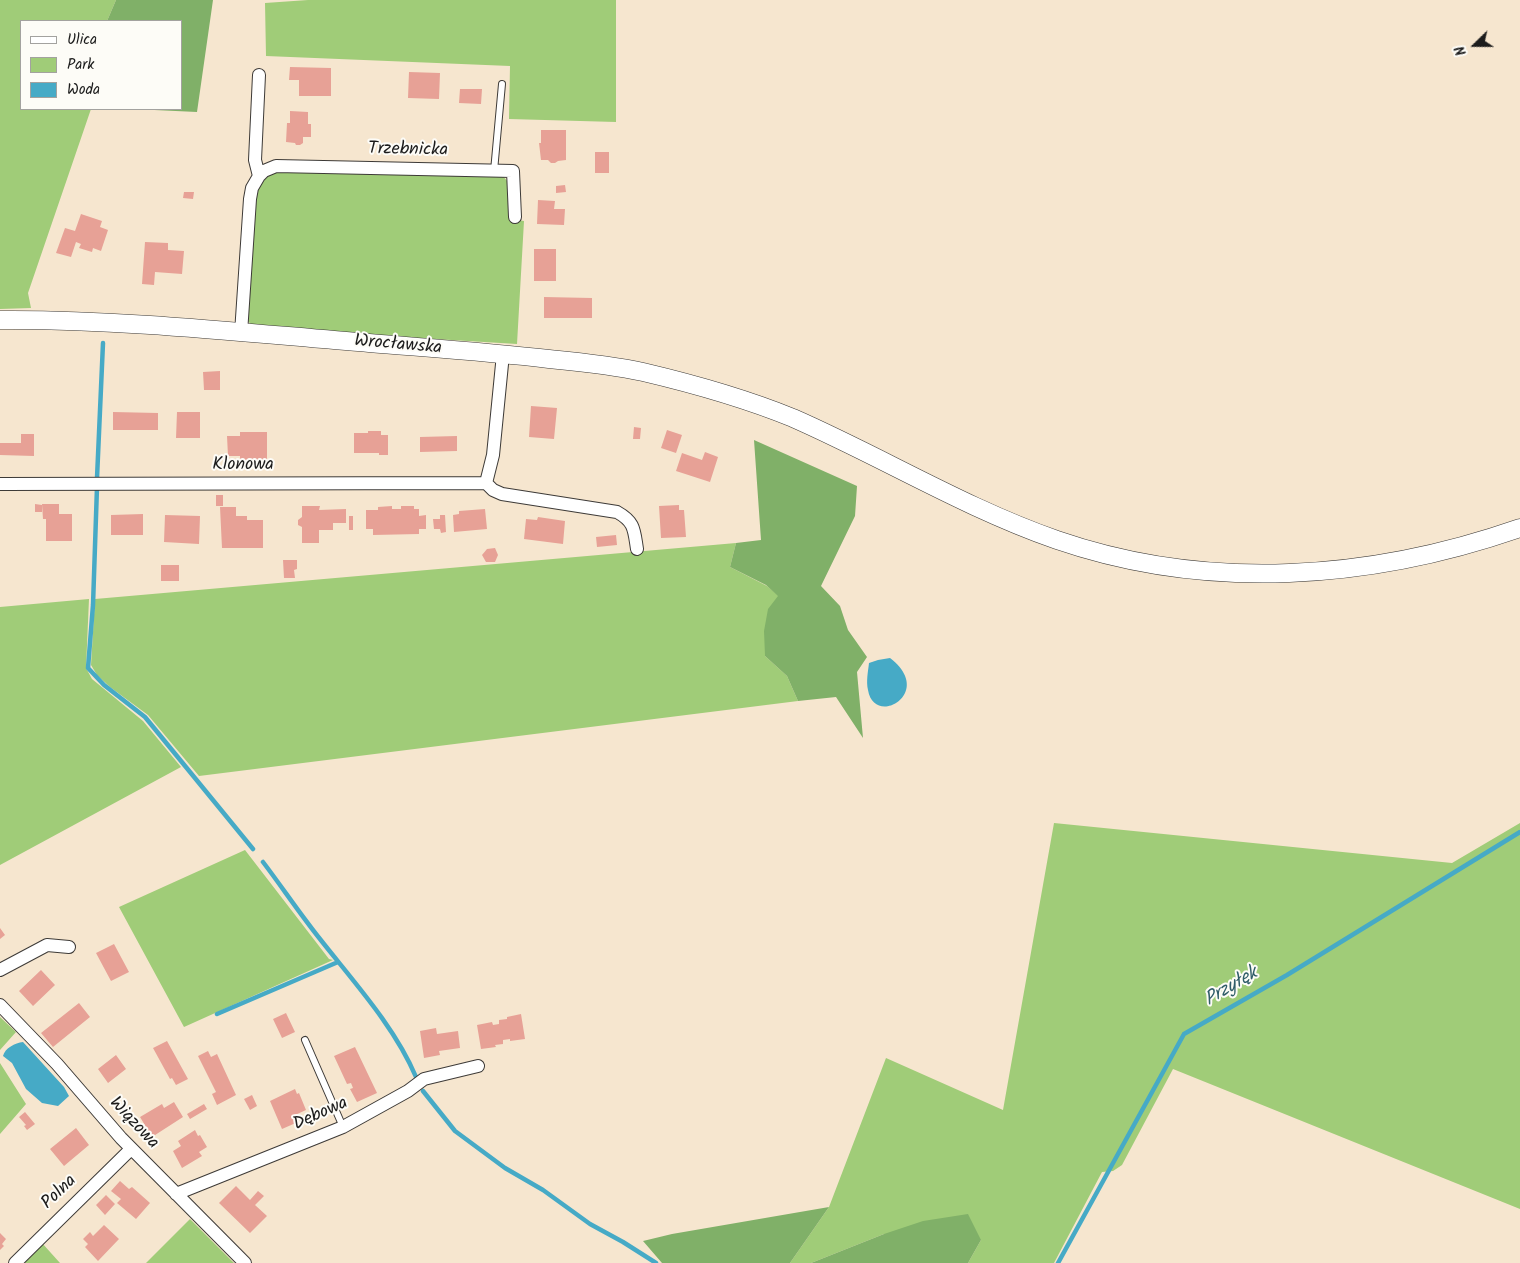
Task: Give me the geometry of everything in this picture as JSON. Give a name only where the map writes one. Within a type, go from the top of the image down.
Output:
[{"type":"street","points":[[241,333],[250,199],[252,188],[259,176],[255,160],[259,75]]},
{"type":"street","name":"Trzebnicka","points":[[259,176],[264,171],[276,166],[513,172],[515,217]]},
{"type":"street","name":"Wrocławska","points":[[0,320],[68,320],[241,333],[503,354],[597,364],[639,371],[732,395],[789,417],[973,504],[1055,539],[1127,560],[1174,568],[1261,574],[1346,570],[1417,558],[1474,543],[1520,528]]},
{"type":"street","points":[[486,483],[493,455],[503,354]]},
{"type":"street","name":"Klonowa","points":[[0,484],[486,483],[493,490],[502,494],[617,512],[631,522],[635,532],[637,549]]},
{"type":"street","points":[[0,970],[47,945],[69,946]]},
{"type":"street","name":"Wiązowa","points":[[0,1005],[56,1064],[131,1149],[245,1263]]},
{"type":"street","name":"Dębowa","points":[[176,1194],[343,1126],[408,1091],[424,1079],[478,1066]]},
{"type":"street","name":"Polna","points":[[15,1263],[131,1149]]},
{"type":"lane","points":[[494,171],[502,84]]},
{"type":"lane","points":[[305,1040],[343,1126]]},
{"type":"green space","points":[[0,0],[116,0],[107,20],[20,20],[20,110],[91,110],[28,293],[31,308],[0,309]]},
{"type":"green space","points":[[116,0],[213,0],[197,112],[154,110],[182,110],[182,20],[107,20]]},
{"type":"green space","points":[[308,0],[616,0],[616,122],[509,119],[510,66],[266,56],[265,3]]},
{"type":"green space","points":[[270,172],[502,175],[508,182],[511,219],[524,221],[517,344],[254,328],[247,320],[246,303],[258,184]]},
{"type":"green space","points":[[754,440],[857,486],[855,516],[821,586],[840,606],[848,630],[867,657],[857,672],[863,738],[836,697],[798,701],[787,676],[765,656],[764,631],[768,609],[778,596],[766,585],[730,567],[736,543],[761,540]]},
{"type":"green space","points":[[736,543],[730,567],[767,586],[779,596],[765,656],[787,676],[798,701],[199,776],[148,715],[110,687],[97,675],[91,665],[95,599]]},
{"type":"green space","points":[[89,599],[86,668],[92,679],[143,721],[181,767],[0,865],[0,607]]},
{"type":"green space","points":[[1054,823],[1452,863],[1520,823],[1520,1209],[1173,1069],[1122,1165],[1113,1171],[1102,1172],[1054,1263],[968,1263],[981,1240],[884,1234],[811,1263],[790,1263],[829,1207],[886,1058],[1003,1110]]},
{"type":"green space","points":[[245,850],[329,959],[333,960],[184,1027],[119,907]]},
{"type":"green space","points":[[0,1017],[16,1032],[0,1050]]},
{"type":"green space","points":[[0,1063],[26,1104],[0,1134]]},
{"type":"green space","points":[[829,1207],[790,1263],[662,1263],[643,1241],[672,1234]]},
{"type":"green space","points":[[968,1214],[981,1240],[968,1263],[811,1263],[884,1234],[923,1221]]},
{"type":"green space","points":[[190,1219],[234,1263],[146,1263]]},
{"type":"green space","points":[[42,1243],[60,1263],[24,1263]]},
{"type":"water","points":[[890,658],[903,671],[907,683],[905,694],[890,706],[880,706],[873,701],[868,690],[869,663]]},
{"type":"water","points":[[23,1042],[64,1087],[69,1096],[58,1106],[42,1103],[26,1089],[12,1063],[3,1056],[11,1046]]},
{"type":"building","points":[[290,67],[331,68],[331,96],[299,96],[299,80],[289,80]]},
{"type":"building","points":[[409,72],[440,73],[439,99],[408,98]]},
{"type":"building","points":[[460,89],[482,89],[481,104],[459,103]]},
{"type":"building","points":[[290,111],[308,112],[308,124],[311,124],[311,137],[303,137],[303,143],[300,145],[286,142],[287,123],[290,123]]},
{"type":"building","points":[[541,130],[566,130],[566,160],[551,163],[548,160],[541,160],[539,143],[541,143]]},
{"type":"building","points":[[595,152],[609,152],[609,173],[595,173]]},
{"type":"building","points":[[565,185],[566,192],[556,193],[556,186]]},
{"type":"building","points":[[184,192],[194,192],[193,199],[183,198]]},
{"type":"building","points":[[538,200],[555,201],[554,209],[565,209],[564,225],[537,224]]},
{"type":"building","points":[[81,214],[102,221],[100,227],[108,230],[101,251],[93,248],[92,252],[79,248],[81,244],[76,242],[71,257],[56,253],[65,228],[75,231]]},
{"type":"building","points":[[145,242],[168,243],[168,250],[184,251],[182,274],[155,272],[154,285],[142,284]]},
{"type":"building","points":[[534,249],[556,249],[556,281],[534,281]]},
{"type":"building","points":[[544,297],[592,298],[592,318],[544,318]]},
{"type":"building","points":[[220,371],[220,390],[204,390],[203,372]]},
{"type":"building","points":[[531,406],[557,408],[554,439],[529,437]]},
{"type":"building","points":[[113,412],[158,413],[158,430],[113,430]]},
{"type":"building","points":[[177,412],[200,412],[200,438],[176,438]]},
{"type":"building","points":[[634,427],[641,428],[640,439],[633,439]]},
{"type":"building","points":[[667,430],[682,435],[676,453],[661,448]]},
{"type":"building","points":[[368,431],[381,431],[381,435],[388,435],[388,455],[354,453],[354,433],[368,433]]},
{"type":"building","points":[[240,432],[267,432],[267,460],[240,460],[240,456],[228,456],[227,436],[240,436]]},
{"type":"building","points":[[21,434],[34,434],[34,456],[0,455],[0,443],[21,443]]},
{"type":"building","points":[[457,436],[457,451],[420,452],[420,437]]},
{"type":"building","points":[[705,452],[718,457],[710,482],[676,471],[682,453],[702,460]]},
{"type":"building","points":[[216,495],[223,495],[223,506],[216,506]]},
{"type":"building","points":[[35,504],[42,505],[42,512],[35,512]]},
{"type":"building","points":[[42,504],[59,504],[59,514],[72,514],[72,541],[46,541],[46,519],[43,519]]},
{"type":"building","points":[[679,505],[679,510],[684,510],[686,537],[661,538],[659,506]]},
{"type":"building","points":[[302,506],[320,506],[319,510],[346,509],[346,523],[333,523],[333,530],[319,530],[319,543],[302,543],[302,527],[298,525],[298,520],[302,517]]},
{"type":"building","points":[[392,506],[392,509],[401,509],[401,506],[414,506],[414,509],[419,509],[419,516],[426,515],[426,529],[419,529],[419,534],[373,535],[373,529],[366,529],[366,510],[378,510],[378,507]]},
{"type":"building","points":[[220,507],[236,507],[236,516],[247,516],[247,520],[263,520],[263,548],[222,548]]},
{"type":"building","points":[[485,509],[487,529],[454,532],[453,515],[459,514],[459,511]]},
{"type":"building","points":[[143,514],[143,535],[111,535],[111,515]]},
{"type":"building","points":[[165,515],[200,516],[199,544],[164,542]]},
{"type":"building","points":[[440,515],[445,515],[446,532],[441,533],[440,529],[434,529],[433,519],[440,519]]},
{"type":"building","points":[[349,516],[353,516],[353,530],[349,530]]},
{"type":"building","points":[[538,517],[565,521],[563,544],[524,539],[526,519],[537,520]]},
{"type":"building","points":[[616,535],[617,545],[597,547],[596,537]]},
{"type":"building","points":[[495,548],[498,555],[495,562],[486,562],[482,555],[487,549]]},
{"type":"building","points":[[283,560],[297,560],[297,569],[294,570],[295,578],[284,578]]},
{"type":"building","points":[[161,565],[179,565],[179,581],[161,581]]},
{"type":"building","points":[[0,928],[5,935],[0,939]]},
{"type":"building","points":[[114,944],[129,972],[111,981],[96,953]]},
{"type":"building","points":[[41,970],[55,985],[33,1006],[19,991]]},
{"type":"building","points":[[79,1003],[90,1017],[53,1047],[41,1033]]},
{"type":"building","points":[[286,1013],[295,1032],[282,1038],[273,1019]]},
{"type":"building","points":[[521,1014],[525,1039],[503,1040],[503,1044],[495,1045],[496,1047],[481,1049],[477,1025],[492,1022],[493,1025],[499,1024],[499,1020]]},
{"type":"building","points":[[436,1028],[437,1034],[458,1031],[460,1048],[439,1051],[440,1055],[424,1058],[420,1031]]},
{"type":"building","points":[[167,1041],[188,1079],[176,1085],[172,1078],[170,1079],[153,1048]]},
{"type":"building","points":[[355,1047],[377,1093],[357,1102],[350,1089],[353,1088],[351,1083],[347,1084],[334,1056]]},
{"type":"building","points":[[208,1051],[211,1057],[217,1054],[236,1095],[217,1105],[212,1094],[216,1092],[198,1056]]},
{"type":"building","points":[[116,1055],[126,1069],[108,1083],[98,1069]]},
{"type":"building","points":[[295,1089],[297,1094],[299,1093],[306,1110],[295,1115],[298,1122],[282,1129],[270,1101]]},
{"type":"building","points":[[252,1095],[257,1106],[250,1110],[244,1099]]},
{"type":"building","points":[[174,1102],[183,1117],[152,1137],[140,1117],[162,1104],[164,1108]]},
{"type":"building","points":[[204,1104],[207,1109],[190,1119],[187,1114]]},
{"type":"building","points":[[25,1112],[35,1124],[27,1130],[24,1126],[26,1125],[19,1117]]},
{"type":"building","points":[[76,1128],[89,1145],[64,1166],[50,1149]]},
{"type":"building","points":[[195,1130],[207,1147],[199,1152],[202,1156],[182,1168],[173,1151],[181,1146],[178,1141]]},
{"type":"building","points":[[120,1181],[129,1189],[132,1187],[150,1203],[136,1219],[117,1203],[121,1199],[111,1191]]},
{"type":"building","points":[[236,1186],[250,1200],[258,1191],[264,1196],[255,1205],[267,1216],[250,1233],[219,1203]]},
{"type":"building","points":[[106,1195],[115,1204],[105,1215],[96,1205]]},
{"type":"building","points":[[104,1225],[119,1239],[98,1261],[85,1247],[88,1244],[83,1239],[90,1232],[93,1236]]},
{"type":"building","points":[[0,1233],[6,1239],[2,1244],[4,1246],[0,1250]]},
{"type":"waterway","points":[[97,478],[103,343]]},
{"type":"waterway","points":[[97,487],[93,605],[88,668],[104,685],[145,717],[253,849]]},
{"type":"waterway","name":"Przyłęk","points":[[1058,1263],[1184,1034],[1287,975],[1520,832]]},
{"type":"waterway","points":[[263,862],[385,1022],[397,1040],[416,1077]]},
{"type":"waterway","points":[[217,1014],[338,962]]},
{"type":"waterway","points":[[423,1091],[455,1131],[505,1168],[543,1190],[590,1224],[656,1263]]}]
